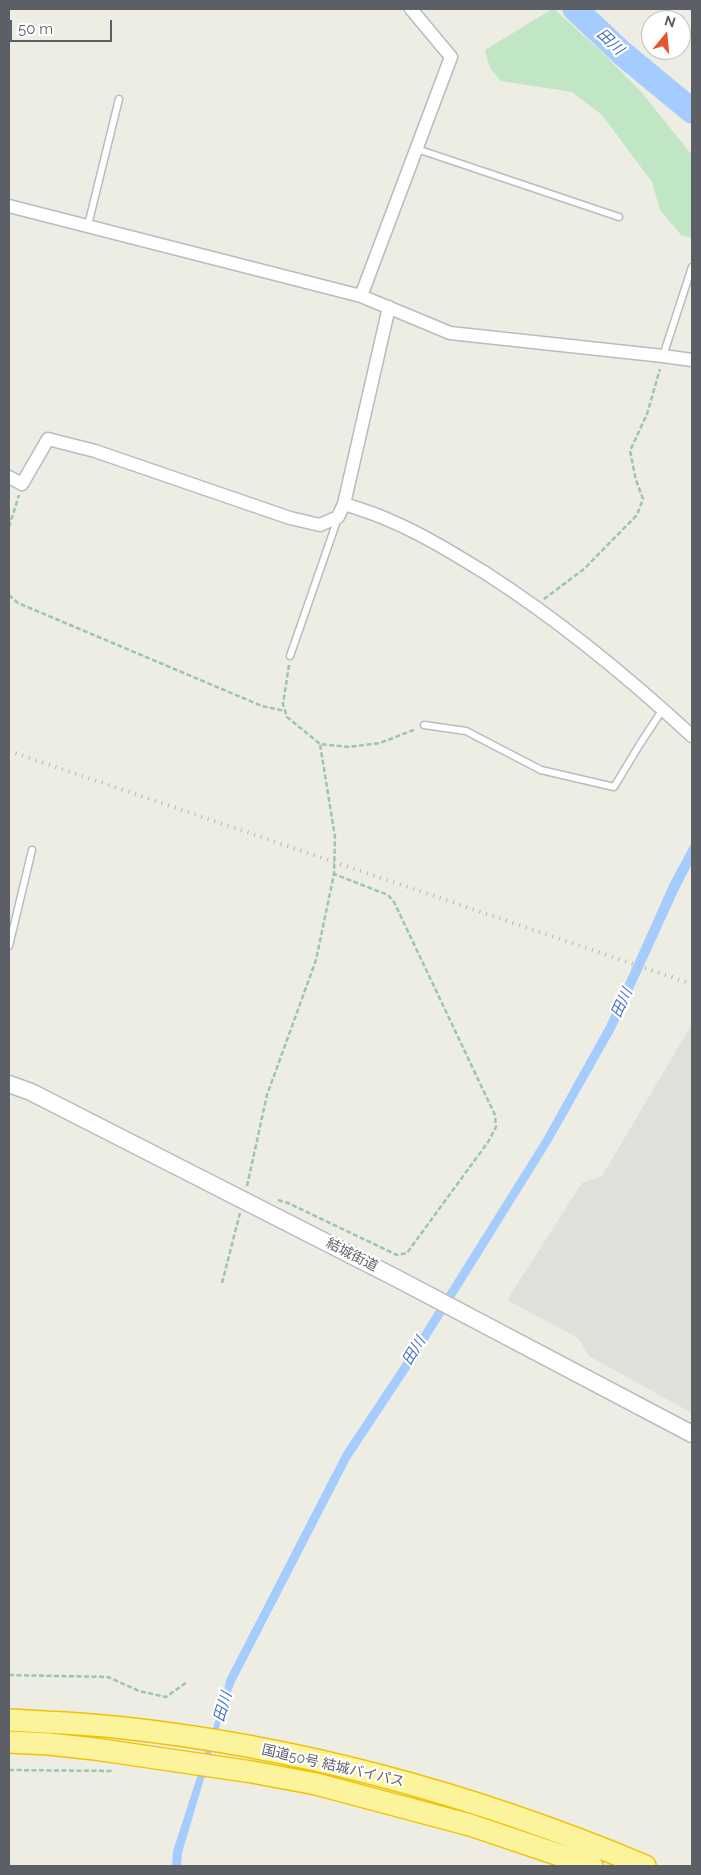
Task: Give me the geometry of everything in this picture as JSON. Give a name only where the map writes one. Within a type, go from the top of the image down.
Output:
[{"type":"highway","name":"国道50号 結城バイパス","points":[[9,1720],[114,1726],[166,1733],[263,1749],[365,1772],[519,1818],[645,1866]]},
{"type":"highway","name":"国道50号 結城バイパス","points":[[9,1742],[86,1748],[160,1758],[316,1784],[470,1825],[592,1866]]},
{"type":"street","points":[[361,296],[451,57],[411,9]]},
{"type":"street","points":[[9,206],[361,296],[450,333],[692,360]]},
{"type":"street","points":[[9,477],[22,484],[48,439],[95,451],[290,518],[320,525],[338,517],[344,504],[389,307]]},
{"type":"street","points":[[344,504],[391,521],[455,554],[536,606],[663,708],[692,736]]},
{"type":"street","name":"結城街道","points":[[9,1084],[31,1092],[245,1197],[692,1434]]},
{"type":"lane","points":[[88,225],[119,99]]},
{"type":"lane","points":[[417,149],[619,217]]},
{"type":"lane","points":[[663,356],[692,267]]},
{"type":"lane","points":[[290,656],[338,517]]},
{"type":"lane","points":[[424,725],[466,731],[541,770],[614,787],[663,708]]},
{"type":"lane","points":[[9,946],[32,850]]},
{"type":"path","points":[[536,606],[584,569],[636,515],[642,499],[630,452],[646,414],[663,356]]},
{"type":"path","points":[[9,528],[22,484]]},
{"type":"path","points":[[9,595],[18,603],[262,706],[285,711]]},
{"type":"path","points":[[290,656],[284,698],[287,717],[320,744],[348,747],[380,743],[424,725]]},
{"type":"path","points":[[222,1283],[245,1197],[267,1095],[316,960],[334,874],[335,837],[320,744]]},
{"type":"path","points":[[270,1198],[288,1203],[397,1255],[407,1253],[488,1142],[496,1127],[495,1115],[394,902],[388,895],[334,874]]},
{"type":"path","points":[[9,1675],[108,1677],[139,1691],[166,1697],[187,1682]]},
{"type":"path","points":[[9,1770],[112,1771]]},
{"type":"shaded area","points":[[692,1024],[692,1413],[589,1356],[578,1338],[507,1300],[582,1183],[602,1176]]},
{"type":"green space","points":[[552,9],[606,56],[642,93],[692,155],[692,238],[681,235],[660,210],[652,182],[602,115],[572,92],[501,81],[490,68],[485,50]]},
{"type":"water","points":[[692,842],[692,864],[614,1031],[550,1144],[413,1364],[350,1459],[235,1682],[227,1701],[182,1853],[181,1866],[172,1866],[173,1851],[222,1700],[226,1680],[343,1453],[406,1358],[543,1139],[606,1026],[670,883]]},
{"type":"waterway","name":"田川","points":[[575,9],[623,54],[692,111]]},
{"type":"railway","points":[[9,751],[692,984]]}]
